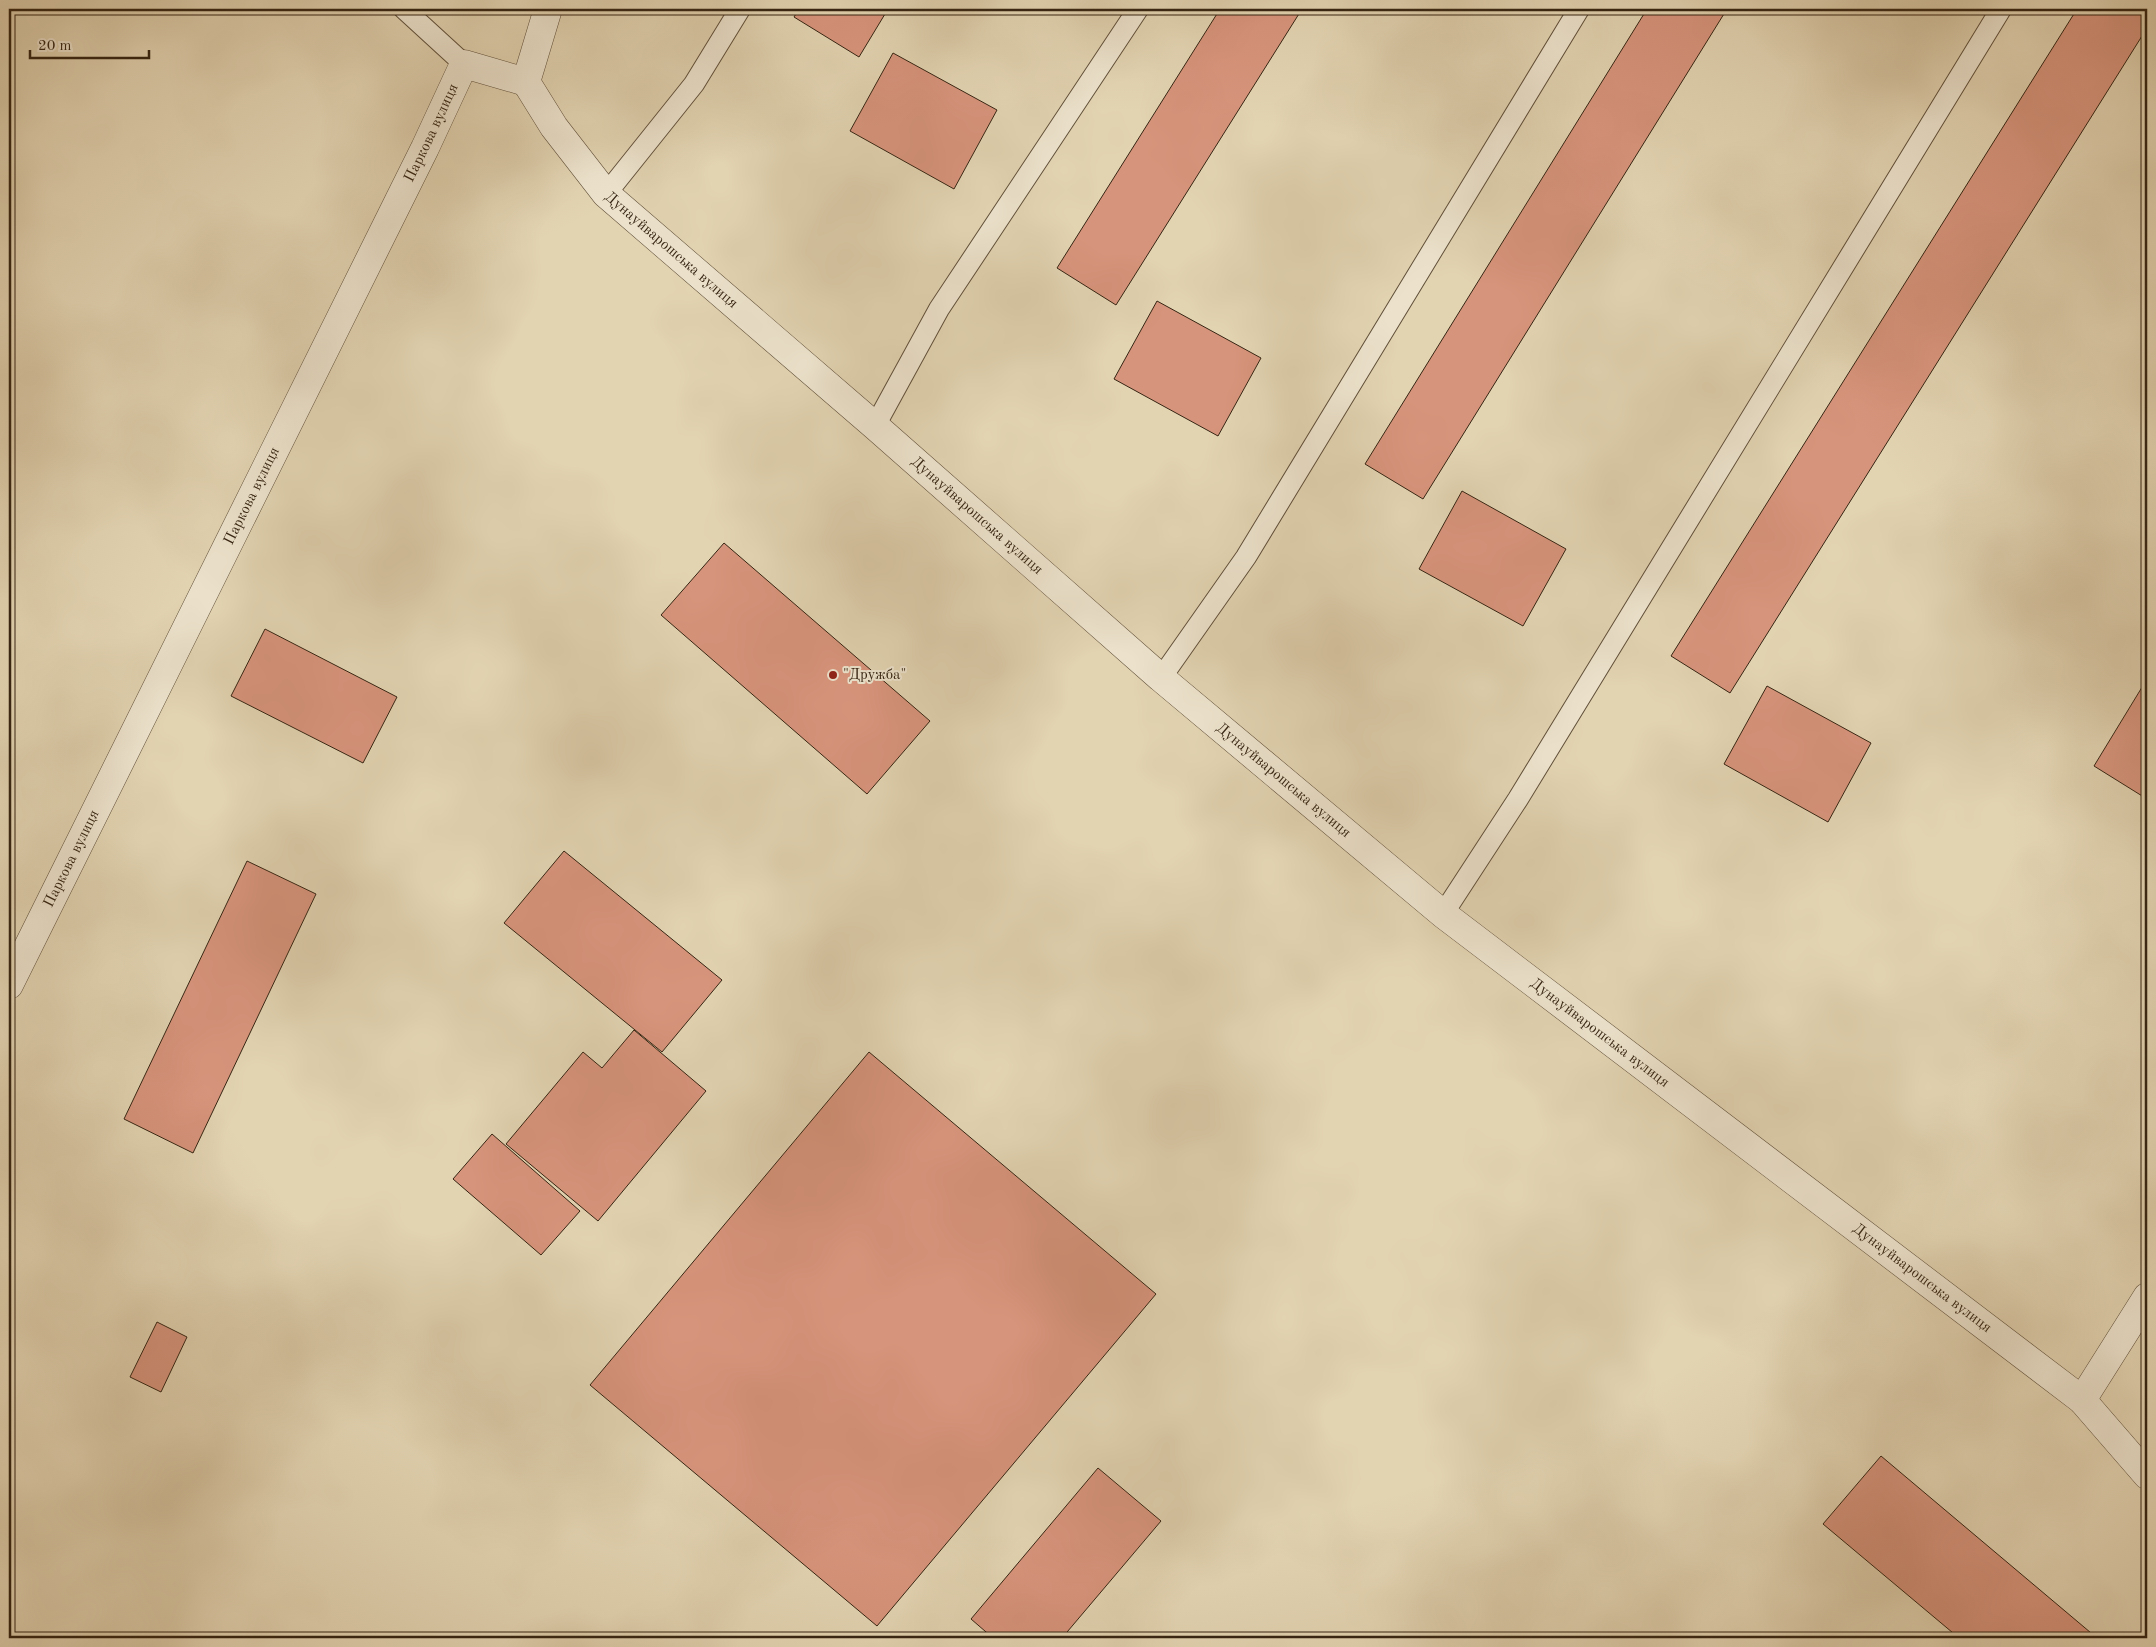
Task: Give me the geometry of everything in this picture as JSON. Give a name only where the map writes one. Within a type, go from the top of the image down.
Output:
[{"type":"street","points":[[464,64],[526,82],[548,9]]},
{"type":"street","name":"Паркова вулиця","points":[[9,985],[421,157],[464,64]]},
{"type":"street","name":"Дунауйварошська вулиця","points":[[526,82],[554,127],[606,194],[876,426],[1161,678],[1443,914],[2082,1400],[2147,1475]]},
{"type":"street","points":[[2082,1400],[2147,1297]]},
{"type":"lane","points":[[404,9],[464,64]]},
{"type":"lane","points":[[606,194],[694,84],[740,9]]},
{"type":"lane","points":[[876,426],[939,309],[1138,9]]},
{"type":"lane","points":[[1161,678],[1246,556],[1579,9]]},
{"type":"lane","points":[[1443,914],[1518,799],[2001,9]]},
{"type":"building","points":[[799,9],[888,9],[859,57],[794,17]]},
{"type":"building","points":[[1220,9],[1302,9],[1116,305],[1057,268]]},
{"type":"building","points":[[1647,9],[1727,9],[1423,499],[1365,464]]},
{"type":"building","points":[[2077,9],[2141,9],[2147,12],[2147,28],[1730,693],[1671,656]]},
{"type":"building","points":[[893,53],[997,110],[954,189],[850,131]]},
{"type":"building","points":[[1157,301],[1261,358],[1218,436],[1114,379]]},
{"type":"building","points":[[1462,491],[1566,549],[1523,626],[1419,569]]},
{"type":"building","points":[[724,543],[930,721],[867,794],[661,615]]},
{"type":"building","points":[[265,629],[397,697],[363,763],[231,696]]},
{"type":"building","points":[[2147,679],[2147,799],[2094,766]]},
{"type":"building","points":[[1767,686],[1871,743],[1828,822],[1724,764]]},
{"type":"building","points":[[564,851],[722,980],[662,1052],[504,923]]},
{"type":"building","points":[[247,861],[316,894],[193,1153],[124,1119]]},
{"type":"building","points":[[634,1030],[706,1091],[598,1221],[506,1144],[583,1052],[602,1068]]},
{"type":"building","points":[[869,1052],[1156,1294],[877,1626],[590,1385]]},
{"type":"building","points":[[492,1134],[580,1211],[541,1255],[453,1179]]},
{"type":"building","points":[[157,1322],[187,1337],[161,1392],[130,1377]]},
{"type":"building","points":[[1881,1456],[2097,1638],[1959,1638],[1823,1524]]},
{"type":"building","points":[[1098,1468],[1161,1521],[1062,1638],[993,1638],[971,1619]]},
{"type":"place","name":"\"Дружба\"","points":[[833,675]]}]
